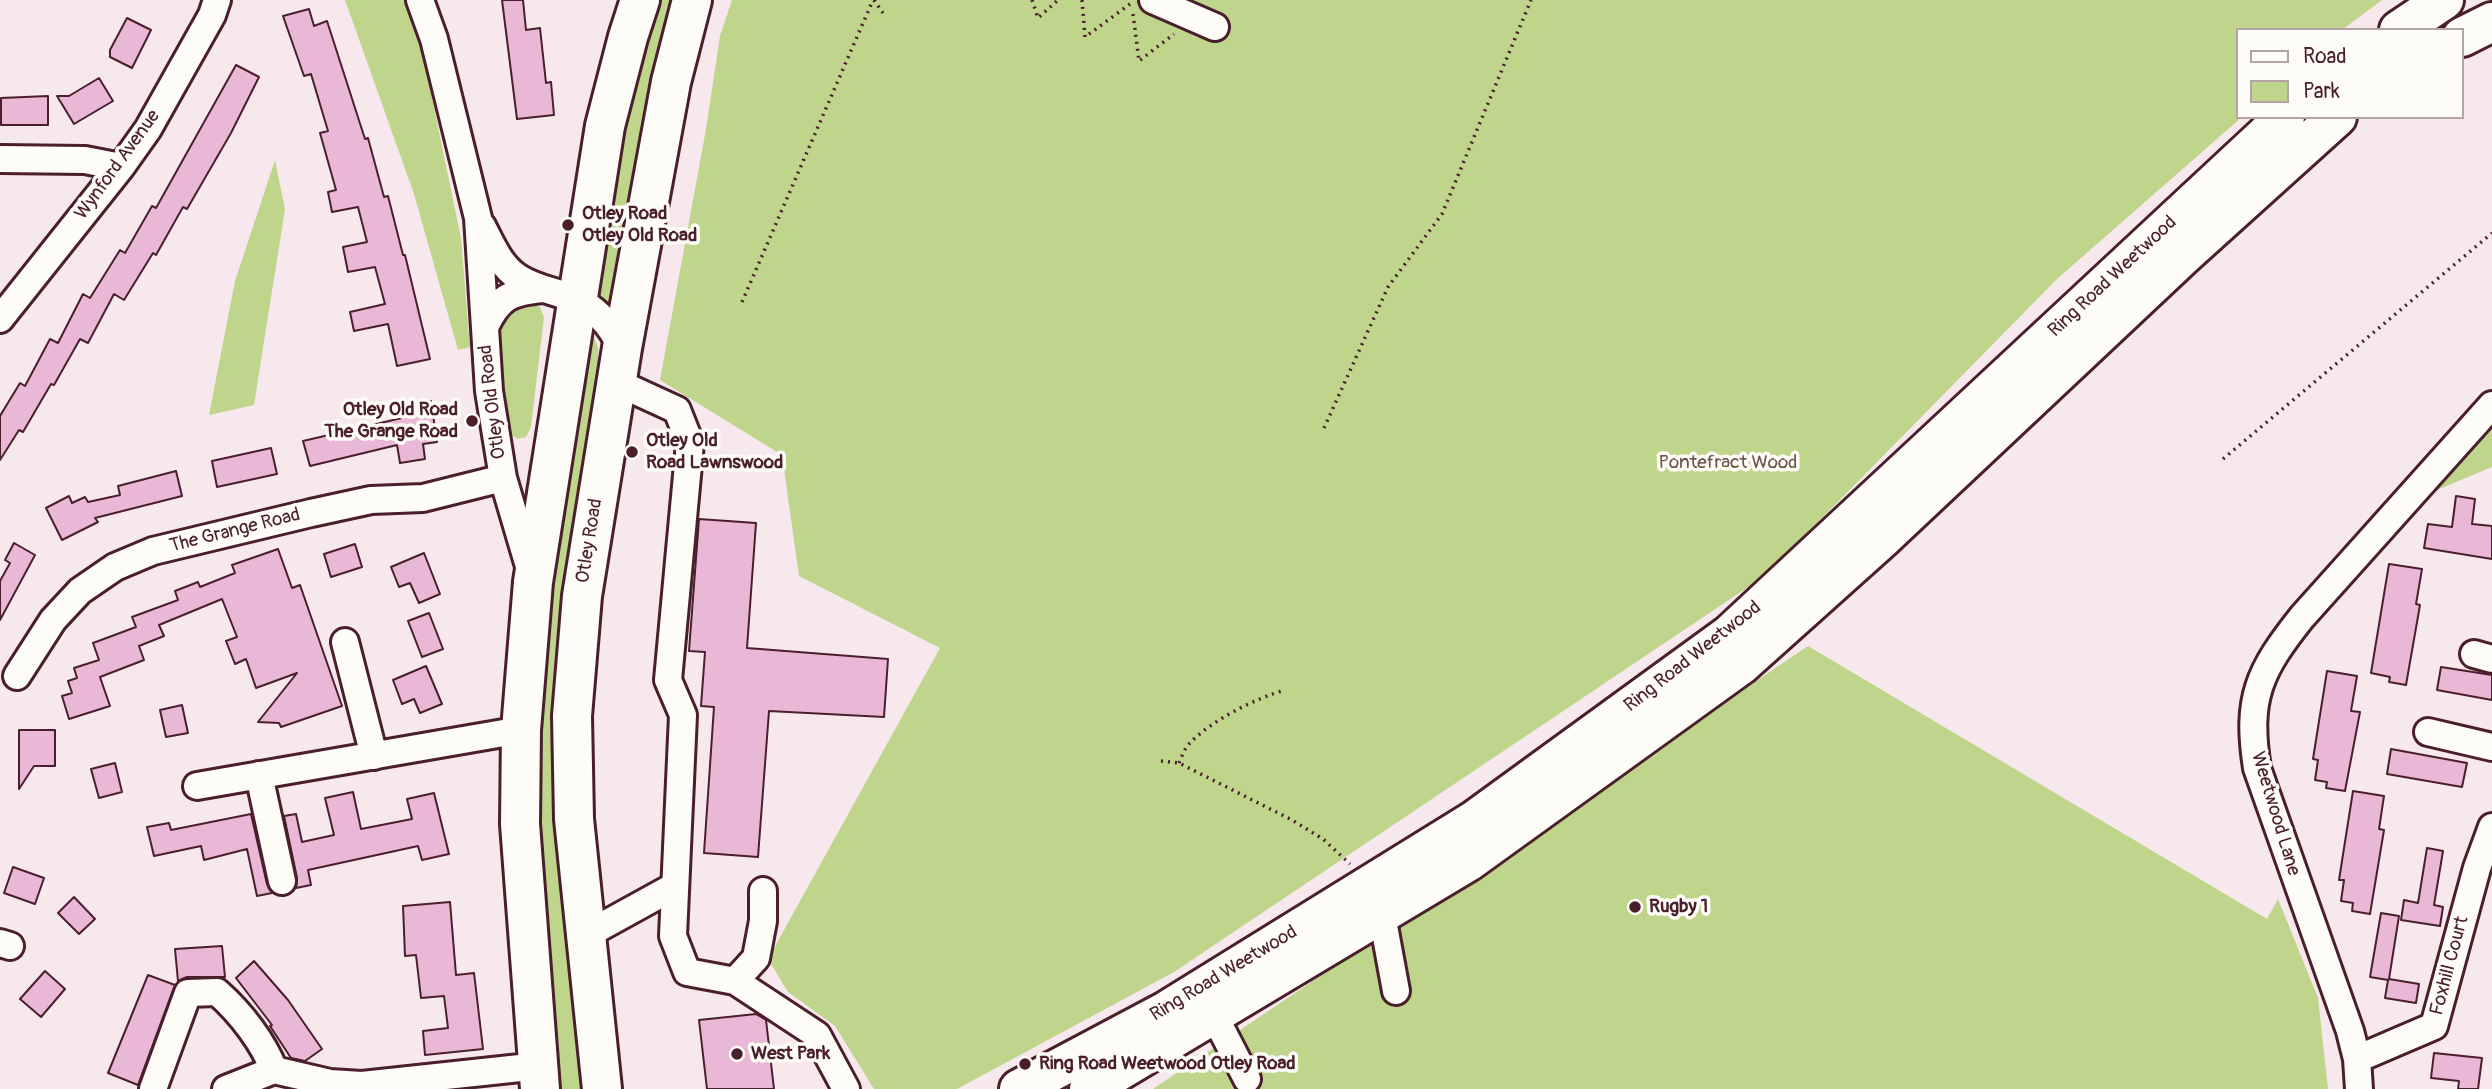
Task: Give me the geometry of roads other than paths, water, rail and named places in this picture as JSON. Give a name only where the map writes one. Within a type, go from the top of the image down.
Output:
[{"type":"highway","points":[[539,1077],[520,824],[521,730],[560,294],[640,0]]},
{"type":"highway","name":"Otley Road","points":[[602,1089],[574,819],[572,716],[582,596],[619,365],[671,82],[692,0]]},
{"type":"highway","points":[[2402,28],[2444,0]]},
{"type":"highway","points":[[2464,36],[2492,22]]},
{"type":"highway","name":"Ring Road Weetwood","points":[[1019,1089],[1167,1011],[1380,913],[1473,821],[1730,634],[2283,119]]},
{"type":"highway","name":"Ring Road Weetwood","points":[[1089,1089],[1468,862],[1741,665],[1885,536],[2335,119]]},
{"type":"street","name":"Wynford Avenue","points":[[0,319],[148,129],[212,15],[217,0]]},
{"type":"street","name":"Otley Old Road","points":[[420,0],[434,39],[478,218],[489,391],[503,478],[533,582]]},
{"type":"street","points":[[1153,0],[1205,22]]},
{"type":"street","points":[[0,159],[85,160],[121,167]]},
{"type":"street","name":"Otley Old Road","points":[[478,218],[503,265],[518,277],[560,294],[604,320],[615,334],[619,365]]},
{"type":"street","points":[[485,327],[492,310],[504,298],[525,291],[560,294]]},
{"type":"street","points":[[619,365],[677,410],[690,443],[668,680],[683,715],[673,936],[687,972],[734,981],[817,1035],[846,1089]]},
{"type":"street","name":"Weetwood Lane","points":[[2359,1089],[2357,1059],[2342,1006],[2257,768],[2252,723],[2254,705],[2264,670],[2295,625],[2492,405]]},
{"type":"street","name":"The Grange Road","points":[[17,676],[53,620],[80,591],[115,567],[153,551],[371,500],[423,498],[503,478]]},
{"type":"street","points":[[345,642],[374,756]]},
{"type":"street","points":[[197,786],[521,730]]},
{"type":"street","points":[[2428,732],[2492,747]]},
{"type":"street","points":[[260,775],[282,881]]},
{"type":"street","name":"Foxhill Court","points":[[2357,1059],[2434,1026],[2476,868],[2492,827]]},
{"type":"street","points":[[586,935],[675,886]]},
{"type":"street","points":[[734,981],[756,958],[763,921],[763,891]]},
{"type":"street","points":[[1380,913],[1396,991]]},
{"type":"street","points":[[153,1089],[188,993],[217,992],[231,1004],[268,1055],[274,1070]]},
{"type":"street","points":[[1214,1015],[1247,1079]]},
{"type":"street","points":[[226,1089],[274,1070],[330,1083],[362,1084],[539,1077]]},
{"type":"place","name":"Otley Road Otley Old Road","points":[[568,225]]},
{"type":"place","name":"Otley Old Road The Grange Road","points":[[472,421]]},
{"type":"place","name":"Otley Old Road Lawnswood","points":[[632,452]]},
{"type":"place","name":"Rugby 1","points":[[1635,907]]},
{"type":"place","name":"West Park","points":[[737,1054]]},
{"type":"place","name":"Ring Road Weetwood Otley Road","points":[[1025,1064]]},
{"type":"park label","name":"Pontefract Wood","points":[[1728,463]]}]
